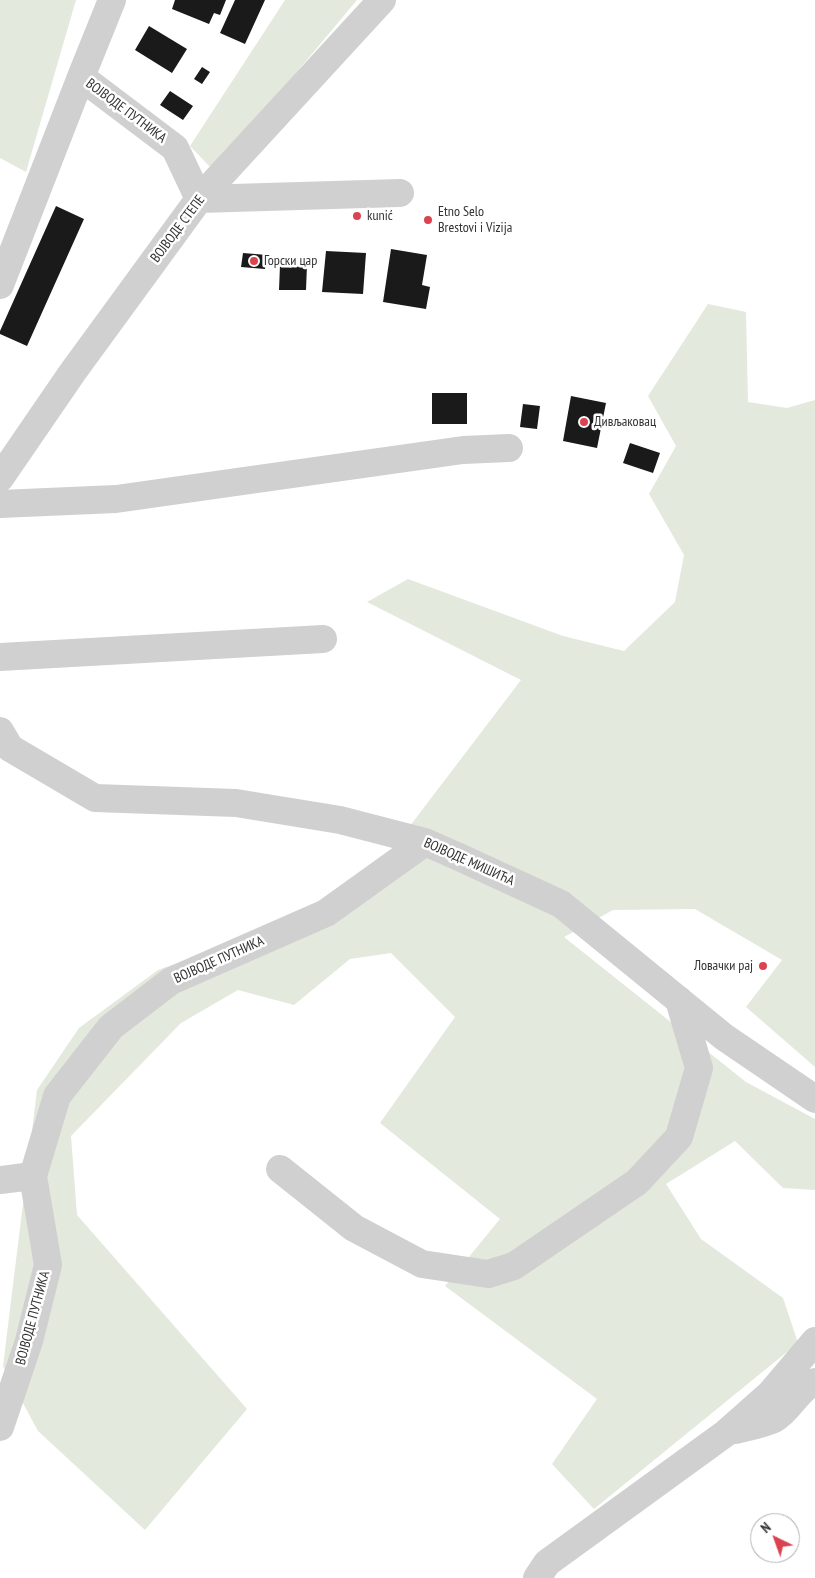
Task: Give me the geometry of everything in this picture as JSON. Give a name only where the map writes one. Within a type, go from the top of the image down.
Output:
[{"type":"street","name":"ВОЈВОДЕ ПУТНИКА","points":[[112,0],[81,77],[175,148],[200,199]]},
{"type":"street","name":"ВОЈВОДЕ СТЕПЕ","points":[[0,478],[72,373],[200,199],[382,0]]},
{"type":"street","points":[[0,285],[81,77]]},
{"type":"street","points":[[200,199],[400,193]]},
{"type":"street","points":[[0,504],[116,499],[463,450],[509,448]]},
{"type":"street","points":[[0,657],[323,639]]},
{"type":"street","name":"ВОЈВОДЕ МИШИЋА","points":[[3,748],[95,798],[236,803],[340,820],[425,842],[561,904],[724,1037],[815,1099]]},
{"type":"street","name":"ВОЈВОДЕ ПУТНИКА","points":[[0,1427],[29,1341],[48,1265],[33,1176],[57,1096],[111,1027],[171,981],[326,912],[425,842]]},
{"type":"street","points":[[280,1169],[354,1228],[422,1264],[488,1274],[514,1266],[636,1182],[679,1136],[699,1068],[679,1000]]},
{"type":"street","points":[[0,1180],[33,1176]]},
{"type":"street","points":[[537,1578],[547,1563],[726,1433],[770,1394],[815,1341]]},
{"type":"street","points":[[726,1433],[774,1419],[791,1406],[808,1384],[815,1382]]},
{"type":"shaded area","points":[[0,0],[76,0],[26,172],[0,158]]},
{"type":"shaded area","points":[[285,0],[357,0],[214,171],[190,146]]},
{"type":"shaded area","points":[[708,304],[746,312],[748,402],[787,408],[815,400],[815,1067],[746,1007],[782,960],[695,909],[613,910],[564,937],[746,1082],[815,1119],[815,1190],[783,1188],[735,1141],[666,1184],[701,1239],[783,1298],[798,1343],[594,1509],[552,1464],[597,1399],[445,1286],[500,1219],[380,1123],[455,1017],[391,953],[350,959],[294,1005],[238,990],[181,1023],[71,1136],[77,1215],[247,1409],[145,1530],[38,1431],[3,1366],[37,1090],[79,1028],[158,970],[284,925],[384,860],[521,680],[367,602],[408,579],[563,636],[624,651],[675,602],[684,555],[649,494],[676,446],[648,396]]},
{"type":"building","points":[[175,0],[226,0],[220,15],[214,13],[209,24],[172,9]]},
{"type":"building","points":[[235,0],[265,0],[245,44],[220,33]]},
{"type":"building","points":[[149,26],[187,49],[172,73],[135,50]]},
{"type":"building","points":[[202,67],[210,72],[202,84],[194,79]]},
{"type":"building","points":[[170,91],[193,106],[183,120],[160,105]]},
{"type":"building","points":[[56,206],[84,219],[27,346],[0,334],[0,331]]},
{"type":"building","points":[[391,249],[427,255],[422,285],[430,287],[426,309],[383,302]]},
{"type":"building","points":[[326,251],[366,253],[363,294],[322,292]]},
{"type":"building","name":"Горски цар","points":[[243,253],[267,255],[265,269],[241,267]]},
{"type":"building","points":[[280,265],[307,265],[306,290],[279,290]]},
{"type":"building","points":[[432,393],[467,393],[467,424],[432,424]]},
{"type":"building","name":"Дивљаковац","points":[[571,396],[606,403],[597,448],[563,441]]},
{"type":"building","points":[[523,404],[540,406],[537,429],[520,427]]},
{"type":"building","points":[[630,443],[660,453],[653,473],[623,463]]},
{"type":"place","name":"kunić","points":[[357,216]]},
{"type":"place","name":"Etno Selo Brestovi i Vizija","points":[[428,220]]},
{"type":"place","name":"Горски цар","points":[[254,261]]},
{"type":"place","name":"Дивљаковац","points":[[584,422]]},
{"type":"place","name":"Ловачки рај","points":[[763,966]]}]
